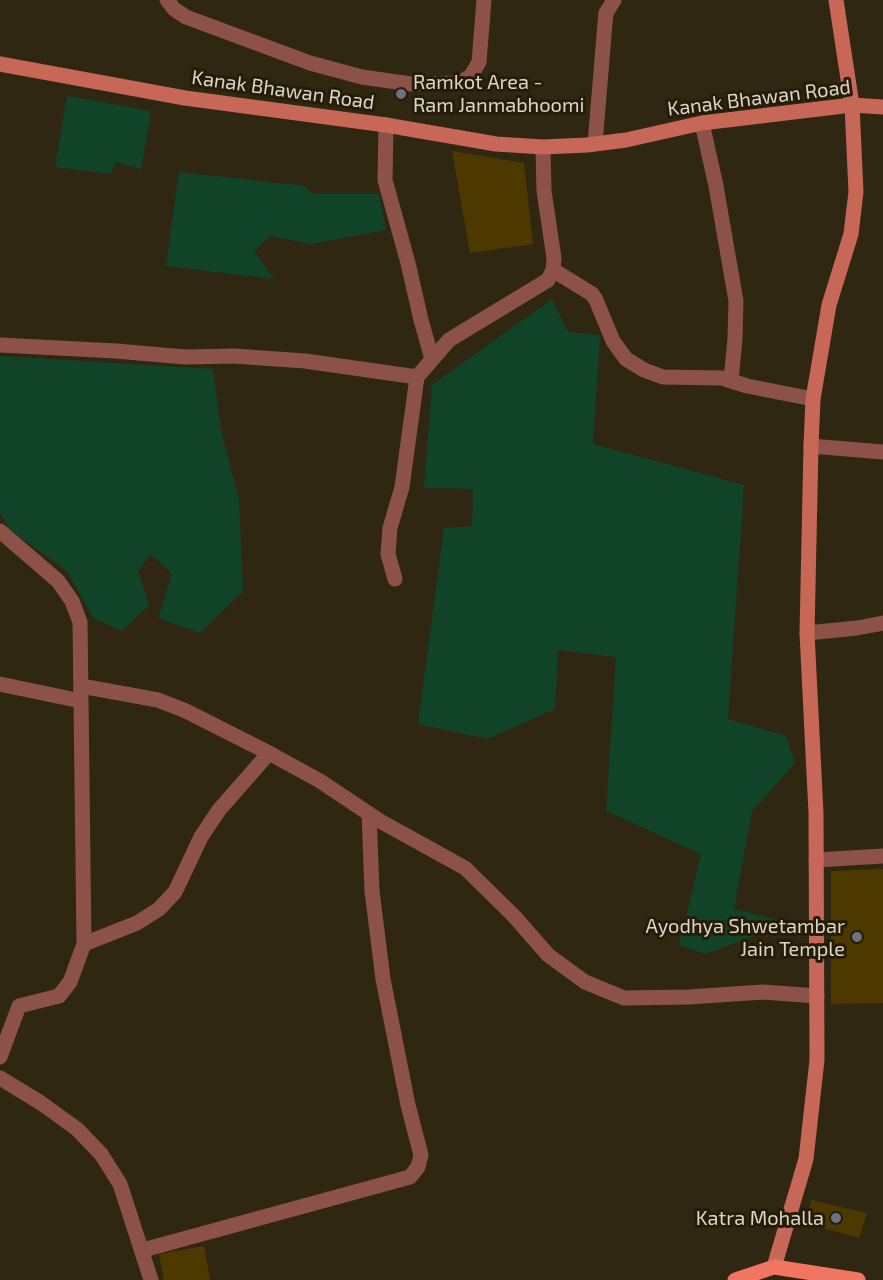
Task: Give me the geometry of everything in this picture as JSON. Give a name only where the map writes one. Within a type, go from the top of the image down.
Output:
[{"type":"main road","points":[[735,1280],[774,1267],[858,1280]]},
{"type":"street","points":[[167,0],[174,9],[186,17],[310,63],[362,77],[411,84],[435,84],[459,83],[471,76],[479,62],[484,0]]},
{"type":"street","points":[[595,144],[606,14],[614,0]]},
{"type":"street","points":[[774,1267],[806,1159],[817,1060],[816,813],[807,633],[813,399],[829,304],[851,234],[856,192],[852,105],[836,0]]},
{"type":"street","name":"Kanak Bhawan Road","points":[[0,64],[185,98],[386,125],[496,144],[543,147],[626,140],[702,123],[852,105],[883,108]]},
{"type":"street","points":[[702,123],[716,186],[736,302],[735,339],[730,380]]},
{"type":"street","points":[[386,125],[385,180],[432,359]]},
{"type":"street","points":[[395,579],[388,554],[390,528],[402,487],[417,376],[449,340],[548,280],[553,270],[554,258],[544,191],[543,147]]},
{"type":"street","points":[[553,270],[592,294],[613,341],[626,359],[644,370],[663,377],[730,380],[747,386],[813,399]]},
{"type":"street","points":[[0,345],[185,357],[234,356],[305,361],[417,376]]},
{"type":"street","points":[[811,446],[883,452]]},
{"type":"street","points":[[0,531],[58,581],[72,601],[80,622],[84,944],[70,982],[59,996],[19,1006],[0,1057]]},
{"type":"street","points":[[807,633],[883,623]]},
{"type":"street","points":[[0,684],[158,700],[186,711],[270,753],[320,781],[369,814],[465,868],[514,916],[548,955],[585,982],[624,998],[689,997],[763,992],[817,996]]},
{"type":"street","points":[[84,944],[137,923],[159,909],[176,892],[201,837],[219,810],[270,753]]},
{"type":"street","points":[[143,1250],[410,1178],[418,1167],[421,1155],[408,1105],[383,979],[372,891],[369,814]]},
{"type":"street","points":[[816,860],[883,856]]},
{"type":"street","points":[[0,1078],[41,1102],[77,1129],[101,1154],[120,1184],[151,1280]]},
{"type":"green space","points":[[67,96],[151,111],[141,169],[115,162],[111,174],[55,167]]},
{"type":"green space","points":[[179,172],[305,186],[313,194],[379,194],[386,230],[311,244],[270,236],[254,251],[274,279],[166,266]]},
{"type":"green space","points":[[552,299],[568,332],[600,335],[593,444],[744,485],[728,719],[786,736],[795,763],[752,811],[734,909],[790,923],[705,954],[679,945],[701,854],[606,811],[616,657],[558,650],[555,709],[487,739],[418,724],[444,528],[472,526],[473,489],[424,488],[432,385]]},
{"type":"green space","points":[[0,356],[213,369],[221,430],[239,499],[243,591],[200,633],[158,618],[172,574],[151,554],[138,571],[149,605],[122,631],[94,619],[67,571],[10,530],[0,513]]},
{"type":"building","points":[[452,151],[524,163],[533,244],[470,253]]},
{"type":"building","name":"Ayodhya Shwetambar Jain Temple","points":[[883,869],[883,1003],[831,1004],[831,871]]},
{"type":"building","name":"Katra Mohalla","points":[[811,1200],[867,1213],[859,1238],[806,1223]]},
{"type":"building","points":[[204,1246],[210,1280],[164,1280],[159,1254]]},
{"type":"place","name":"Ramkot Area - Ram Janmabhoomi","points":[[401,94]]},
{"type":"place","name":"Ayodhya Shwetambar Jain Temple","points":[[857,937]]},
{"type":"place","name":"Katra Mohalla","points":[[836,1218]]}]
